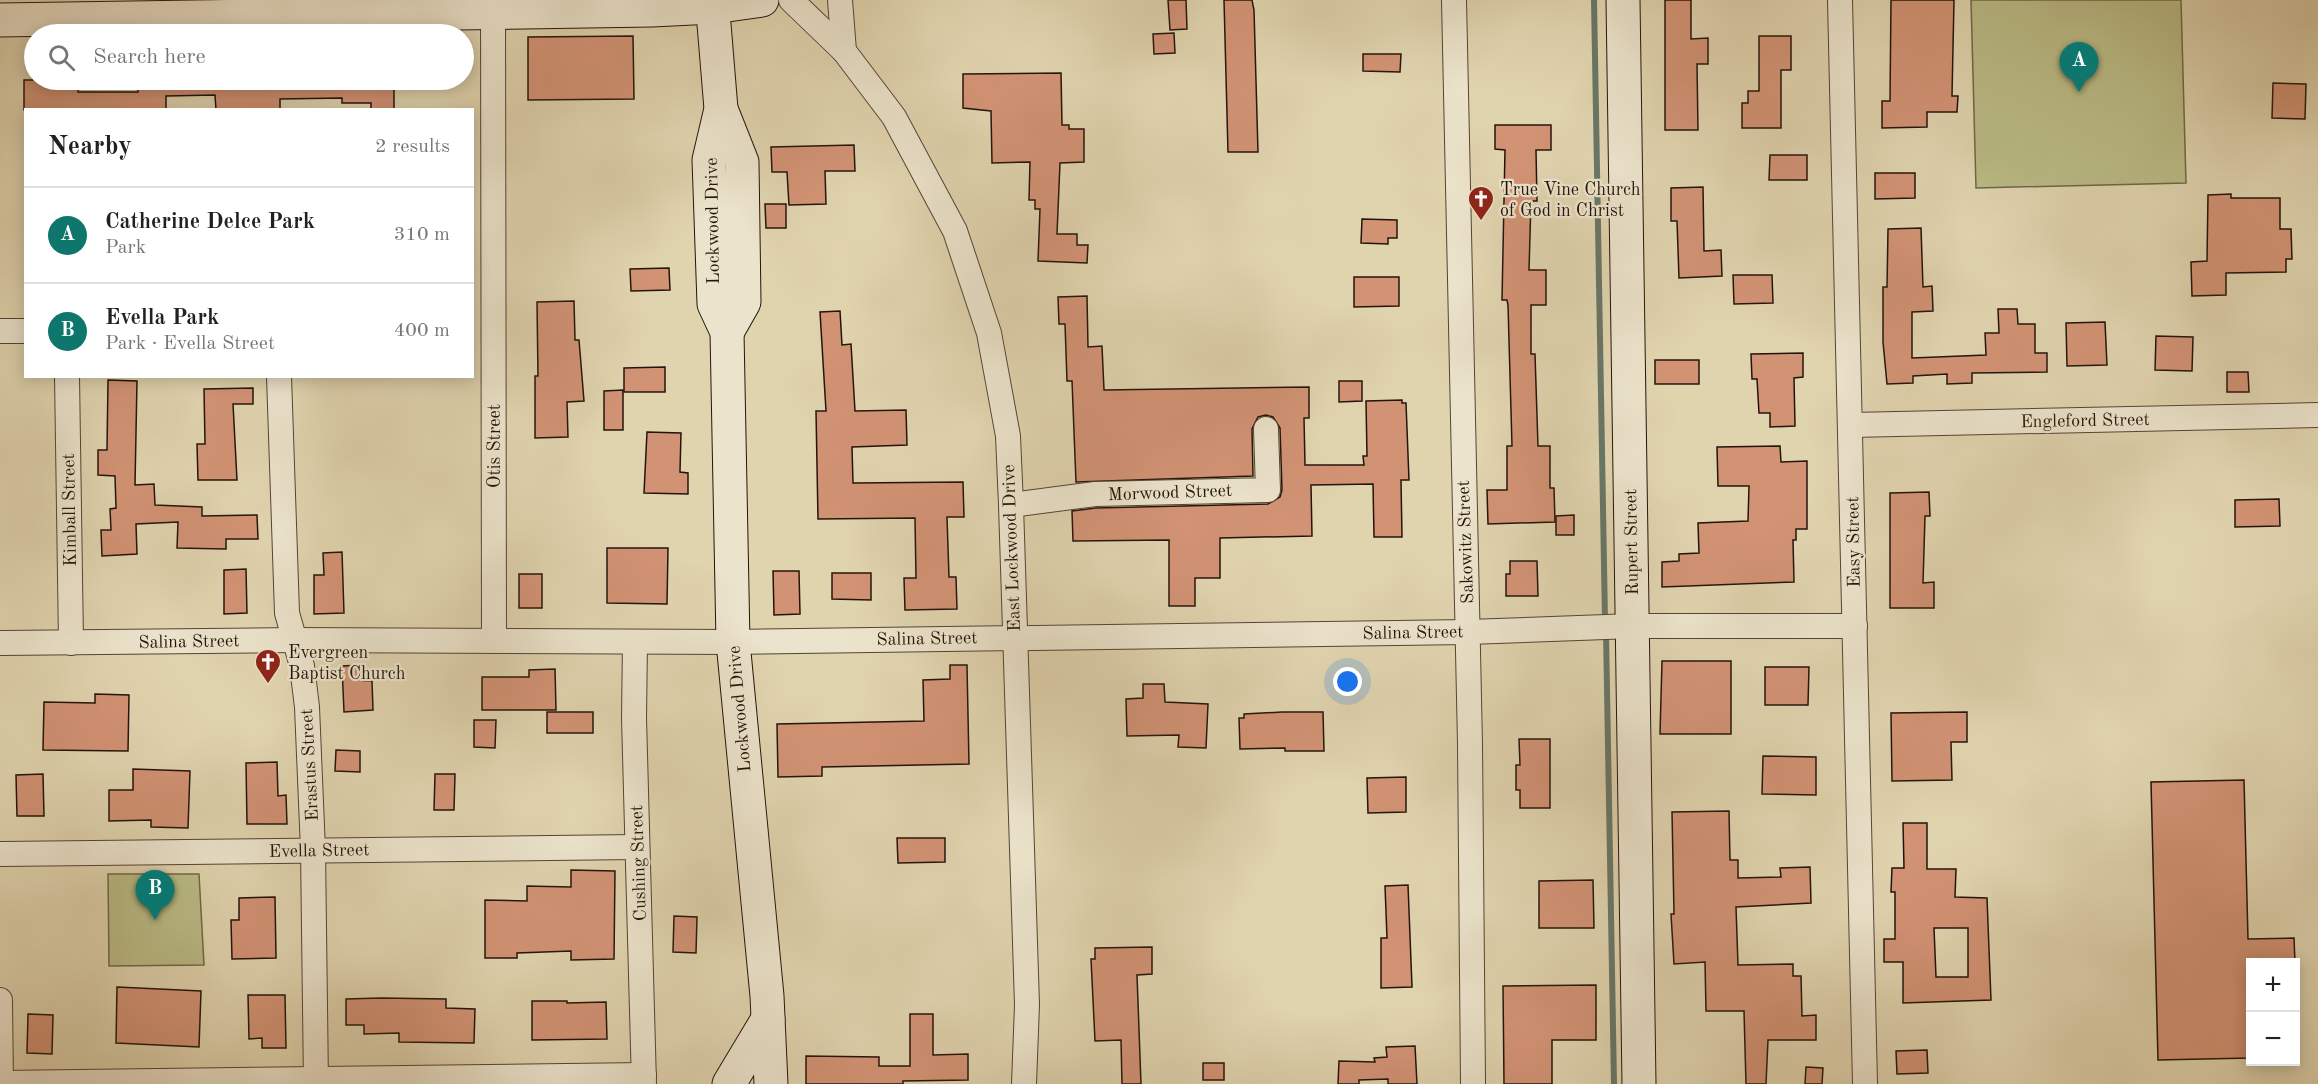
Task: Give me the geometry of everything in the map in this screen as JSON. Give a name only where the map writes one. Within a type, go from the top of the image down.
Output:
[{"type":"main road","points":[[0,20],[762,0]]},
{"type":"main road","name":"Rupert Street","points":[[1623,0],[1626,626],[1639,1084]]},
{"type":"main road","name":"Lockwood Drive","points":[[713,3],[721,109],[709,160],[714,304],[727,332],[733,642],[768,1019],[771,1084]]},
{"type":"main road","points":[[729,1084],[768,1019]]},
{"type":"street","name":"East Lockwood Drive","points":[[791,0],[844,51],[894,117],[955,231],[989,333],[1008,436],[1027,1005],[1024,1084]]},
{"type":"street","points":[[840,0],[844,51]]},
{"type":"street","name":"Sakowitz Street","points":[[1454,0],[1468,632],[1473,1084]]},
{"type":"street","name":"Easy Street","points":[[1840,0],[1866,1084]]},
{"type":"street","name":"Otis Street","points":[[493,7],[494,640]]},
{"type":"street","points":[[0,331],[24,331]]},
{"type":"street","name":"Kimball Street","points":[[67,378],[71,643]]},
{"type":"street","name":"Erastus Street","points":[[279,378],[286,613],[302,666],[308,707],[313,850],[316,1081]]},
{"type":"street","name":"Engleford Street","points":[[1851,425],[2318,414]]},
{"type":"street","name":"Morwood Street","points":[[1011,505],[1095,494],[1268,490],[1266,429]]},
{"type":"street","name":"Salina Street","points":[[0,644],[294,640],[733,642],[1468,632],[1626,626],[1855,626]]},
{"type":"street","name":"Cushing Street","points":[[635,642],[634,718],[644,1080]]},
{"type":"street","name":"Evella Street","points":[[0,854],[637,847]]},
{"type":"street","points":[[0,1000],[1,1083],[644,1080]]},
{"type":"green space","points":[[1971,0],[2181,0],[2186,183],[1976,188]]},
{"type":"green space","points":[[108,874],[199,874],[204,965],[109,966]]},
{"type":"building","points":[[1168,0],[1186,0],[1187,29],[1170,30]]},
{"type":"building","points":[[1224,0],[1252,0],[1258,152],[1228,152]]},
{"type":"building","points":[[1665,0],[1691,0],[1691,39],[1708,38],[1708,64],[1697,64],[1698,130],[1665,130]]},
{"type":"building","points":[[1891,0],[1954,0],[1952,96],[1958,96],[1957,112],[1927,112],[1927,127],[1882,128],[1882,101],[1890,101]]},
{"type":"building","points":[[1174,33],[1175,53],[1154,54],[1153,34]]},
{"type":"building","points":[[633,36],[634,99],[528,100],[528,37]]},
{"type":"building","points":[[1759,36],[1791,36],[1791,70],[1781,70],[1781,128],[1742,128],[1742,103],[1748,103],[1748,91],[1759,91]]},
{"type":"building","points":[[1363,54],[1401,54],[1400,72],[1363,71]]},
{"type":"building","points":[[1061,73],[1062,125],[1069,125],[1069,129],[1084,129],[1084,162],[1060,163],[1057,234],[1077,234],[1077,245],[1088,245],[1087,263],[1038,261],[1040,209],[1035,209],[1035,200],[1029,200],[1030,162],[992,163],[991,111],[963,108],[963,74]]},
{"type":"building","points":[[2273,83],[2306,84],[2305,119],[2272,118]]},
{"type":"building","points":[[24,90],[138,92],[138,90],[394,90],[394,108],[371,108],[371,103],[342,103],[342,98],[280,99],[280,108],[216,108],[215,95],[166,96],[166,108],[24,108]]},
{"type":"building","points":[[1495,125],[1551,125],[1551,150],[1536,150],[1537,201],[1531,201],[1529,270],[1546,270],[1546,305],[1531,305],[1531,354],[1535,354],[1538,446],[1550,446],[1550,488],[1554,488],[1555,522],[1488,524],[1487,490],[1507,490],[1507,446],[1512,446],[1508,305],[1507,300],[1502,300],[1505,150],[1495,149]]},
{"type":"building","points":[[854,145],[855,171],[825,171],[826,204],[789,205],[787,172],[772,172],[771,147]]},
{"type":"building","points":[[1770,155],[1807,155],[1807,180],[1769,180]]},
{"type":"building","points":[[1875,173],[1915,173],[1915,198],[1875,199]]},
{"type":"building","points":[[1703,187],[1704,251],[1721,250],[1722,276],[1679,278],[1677,221],[1671,221],[1671,188]]},
{"type":"building","points":[[2231,194],[2231,198],[2280,198],[2280,229],[2291,229],[2292,259],[2286,259],[2286,272],[2226,273],[2226,295],[2192,296],[2191,262],[2207,261],[2208,195]]},
{"type":"building","points":[[765,204],[786,204],[786,228],[766,228]]},
{"type":"building","points":[[1362,219],[1397,220],[1397,238],[1388,238],[1388,244],[1361,243]]},
{"type":"building","points":[[1921,228],[1923,287],[1932,286],[1933,311],[1912,312],[1912,358],[1986,355],[1985,333],[1999,333],[1998,309],[2017,309],[2018,324],[2035,324],[2035,353],[2047,353],[2047,372],[1972,373],[1972,383],[1947,384],[1947,374],[1913,376],[1913,383],[1887,384],[1883,342],[1883,287],[1887,287],[1888,229]]},
{"type":"building","points":[[669,268],[670,290],[631,291],[630,269]]},
{"type":"building","points":[[1733,275],[1772,275],[1773,303],[1734,304]]},
{"type":"building","points":[[1354,277],[1399,277],[1399,306],[1354,307]]},
{"type":"building","points":[[1087,296],[1088,347],[1102,346],[1104,390],[1309,387],[1309,418],[1304,418],[1305,465],[1364,465],[1363,456],[1367,456],[1366,401],[1402,400],[1402,403],[1406,403],[1409,480],[1401,480],[1402,537],[1374,537],[1373,484],[1311,485],[1312,536],[1220,538],[1220,578],[1195,578],[1195,606],[1169,606],[1169,540],[1073,541],[1072,511],[1096,508],[1268,504],[1280,497],[1282,490],[1280,428],[1273,417],[1266,415],[1258,417],[1252,429],[1253,476],[1076,482],[1072,381],[1067,381],[1065,324],[1059,324],[1058,297]]},
{"type":"building","points":[[574,301],[575,340],[579,340],[584,401],[567,402],[568,437],[535,438],[535,376],[538,376],[537,302]]},
{"type":"building","points":[[840,311],[842,345],[851,344],[855,411],[906,410],[907,445],[852,447],[853,483],[963,482],[964,517],[947,517],[949,577],[956,577],[957,609],[905,610],[904,578],[916,578],[915,518],[818,519],[816,411],[826,411],[820,312]]},
{"type":"building","points":[[2105,322],[2107,365],[2067,366],[2066,323]]},
{"type":"building","points":[[2156,336],[2193,337],[2192,371],[2155,370]]},
{"type":"building","points":[[1803,353],[1803,377],[1794,378],[1795,426],[1770,427],[1770,413],[1759,413],[1757,379],[1752,379],[1751,354]]},
{"type":"building","points":[[1655,360],[1699,360],[1699,384],[1655,384]]},
{"type":"building","points":[[665,367],[665,392],[624,392],[624,368]]},
{"type":"building","points":[[2227,372],[2248,372],[2249,392],[2227,392]]},
{"type":"building","points":[[108,380],[137,381],[135,485],[154,484],[155,505],[202,507],[202,516],[257,515],[258,539],[226,539],[226,549],[177,548],[178,522],[136,524],[137,554],[102,556],[101,530],[111,530],[110,509],[116,508],[115,476],[98,475],[98,450],[107,450]]},
{"type":"building","points":[[1339,381],[1362,381],[1362,401],[1339,402]]},
{"type":"building","points":[[253,388],[253,404],[233,404],[237,480],[198,480],[197,444],[205,444],[204,389]]},
{"type":"building","points":[[623,390],[623,430],[604,430],[604,391]]},
{"type":"building","points":[[647,432],[681,433],[680,472],[688,473],[688,494],[644,493]]},
{"type":"building","points":[[1780,446],[1781,462],[1807,461],[1807,529],[1796,529],[1796,540],[1793,540],[1794,582],[1662,587],[1662,562],[1679,561],[1679,554],[1699,553],[1698,523],[1748,521],[1749,486],[1718,486],[1717,447]]},
{"type":"building","points":[[1929,492],[1930,516],[1925,516],[1923,583],[1934,582],[1934,608],[1890,608],[1890,493]]},
{"type":"building","points":[[2279,499],[2280,526],[2235,527],[2235,500]]},
{"type":"building","points":[[1574,515],[1574,535],[1556,535],[1556,516]]},
{"type":"building","points":[[607,548],[668,548],[667,604],[607,603]]},
{"type":"building","points":[[342,552],[344,613],[314,614],[314,575],[324,575],[323,553]]},
{"type":"building","points":[[1510,561],[1537,561],[1538,596],[1506,596],[1506,574],[1510,574]]},
{"type":"building","points":[[246,569],[247,613],[224,614],[224,570]]},
{"type":"building","points":[[773,571],[799,571],[800,614],[774,615]]},
{"type":"building","points":[[832,573],[871,573],[871,600],[832,599]]},
{"type":"building","points":[[519,574],[542,574],[542,608],[519,608]]},
{"type":"building","points":[[1662,661],[1731,661],[1731,734],[1660,734]]},
{"type":"building","points":[[362,665],[363,681],[372,681],[373,710],[344,712],[342,666]]},
{"type":"building","points":[[950,665],[967,665],[969,764],[822,767],[822,776],[778,777],[777,724],[924,721],[923,680],[950,679]]},
{"type":"building","points":[[1765,667],[1809,667],[1808,705],[1765,705]]},
{"type":"building","points":[[555,669],[556,710],[482,710],[482,677],[529,677],[529,670]]},
{"type":"building","points":[[1143,684],[1164,684],[1165,702],[1208,704],[1206,748],[1178,747],[1179,735],[1127,736],[1126,699],[1143,698]]},
{"type":"building","points":[[95,694],[129,695],[128,751],[43,750],[44,702],[95,703]]},
{"type":"building","points":[[547,712],[593,712],[593,733],[547,733]]},
{"type":"building","points":[[1323,712],[1324,751],[1285,751],[1285,748],[1240,749],[1239,718],[1244,718],[1244,714]]},
{"type":"building","points":[[1967,712],[1967,742],[1951,742],[1952,780],[1892,781],[1891,713]]},
{"type":"building","points":[[474,720],[496,720],[495,748],[474,747]]},
{"type":"building","points":[[1519,739],[1550,739],[1550,808],[1520,808],[1520,790],[1516,790],[1516,765],[1520,765]]},
{"type":"building","points":[[336,750],[360,751],[360,772],[335,771]]},
{"type":"building","points":[[1763,756],[1816,757],[1816,795],[1762,794]]},
{"type":"building","points":[[277,762],[278,796],[286,795],[287,824],[247,824],[246,763]]},
{"type":"building","points":[[133,769],[190,771],[188,828],[151,827],[151,820],[109,821],[109,790],[133,790]]},
{"type":"building","points":[[43,774],[44,816],[17,816],[16,775]]},
{"type":"building","points":[[435,774],[455,774],[454,810],[434,810]]},
{"type":"building","points":[[1406,777],[1406,812],[1368,813],[1367,778]]},
{"type":"building","points":[[2244,780],[2248,939],[2294,938],[2295,958],[2246,958],[2246,1058],[2158,1060],[2151,782]]},
{"type":"building","points":[[1729,811],[1730,860],[1738,860],[1738,878],[1781,877],[1780,868],[1810,867],[1811,903],[1736,907],[1738,965],[1793,964],[1793,976],[1801,976],[1802,1016],[1816,1015],[1816,1040],[1768,1040],[1766,1084],[1746,1084],[1744,1011],[1706,1011],[1705,962],[1674,964],[1671,914],[1674,914],[1672,812]]},
{"type":"building","points":[[1903,823],[1927,823],[1927,869],[1956,869],[1955,897],[1987,898],[1991,1000],[1903,1003],[1903,962],[1884,962],[1884,939],[1895,939],[1895,892],[1891,892],[1892,868],[1904,868]],"holes":[[[1934,928],[1968,928],[1968,977],[1936,977]]]},
{"type":"building","points":[[897,838],[945,838],[945,862],[898,863]]},
{"type":"building","points":[[571,870],[615,871],[614,959],[571,960],[571,951],[517,953],[517,958],[485,958],[485,900],[527,901],[527,886],[571,887]]},
{"type":"building","points":[[1593,880],[1594,928],[1539,928],[1539,881]]},
{"type":"building","points":[[1408,885],[1412,987],[1381,988],[1381,938],[1387,938],[1385,886]]},
{"type":"building","points":[[275,897],[276,958],[232,959],[231,920],[239,920],[239,898]]},
{"type":"building","points":[[674,916],[697,917],[696,953],[673,952]]},
{"type":"building","points":[[1152,947],[1152,974],[1137,975],[1141,1084],[1122,1084],[1121,1040],[1095,1041],[1091,959],[1095,959],[1095,948]]},
{"type":"building","points":[[1596,985],[1596,1040],[1552,1040],[1552,1084],[1504,1084],[1503,986]]},
{"type":"building","points":[[117,987],[201,991],[199,1047],[116,1043]]},
{"type":"building","points":[[248,995],[285,995],[286,1048],[262,1048],[262,1038],[249,1039]]},
{"type":"building","points":[[346,999],[446,999],[446,1008],[475,1009],[474,1043],[399,1042],[399,1033],[364,1034],[364,1025],[346,1025]]},
{"type":"building","points":[[532,1001],[606,1002],[607,1039],[532,1040]]},
{"type":"building","points":[[28,1014],[53,1015],[52,1054],[27,1053]]},
{"type":"building","points":[[910,1014],[933,1014],[933,1055],[968,1054],[968,1080],[903,1081],[903,1084],[806,1084],[806,1056],[879,1057],[879,1066],[910,1066]]},
{"type":"building","points":[[1415,1046],[1417,1084],[1388,1084],[1388,1079],[1359,1080],[1359,1084],[1338,1084],[1339,1061],[1375,1062],[1374,1058],[1387,1057],[1386,1047]]},
{"type":"building","points":[[1927,1050],[1928,1073],[1897,1074],[1896,1051]]},
{"type":"building","points":[[1203,1063],[1224,1063],[1224,1080],[1203,1080]]},
{"type":"building","points":[[1806,1067],[1823,1068],[1822,1084],[1805,1084]]},
{"type":"waterway","points":[[1594,0],[1605,621]]},
{"type":"waterway","points":[[1606,632],[1614,1084]]},
{"type":"place","name":"Catherine Delce Park","points":[[2079,92]]},
{"type":"place","name":"True Vine Church of God in Christ","points":[[1481,222]]},
{"type":"place","name":"Evergreen Baptist Church","points":[[268,685]]},
{"type":"place","name":"Evella Park","points":[[155,920]]}]
